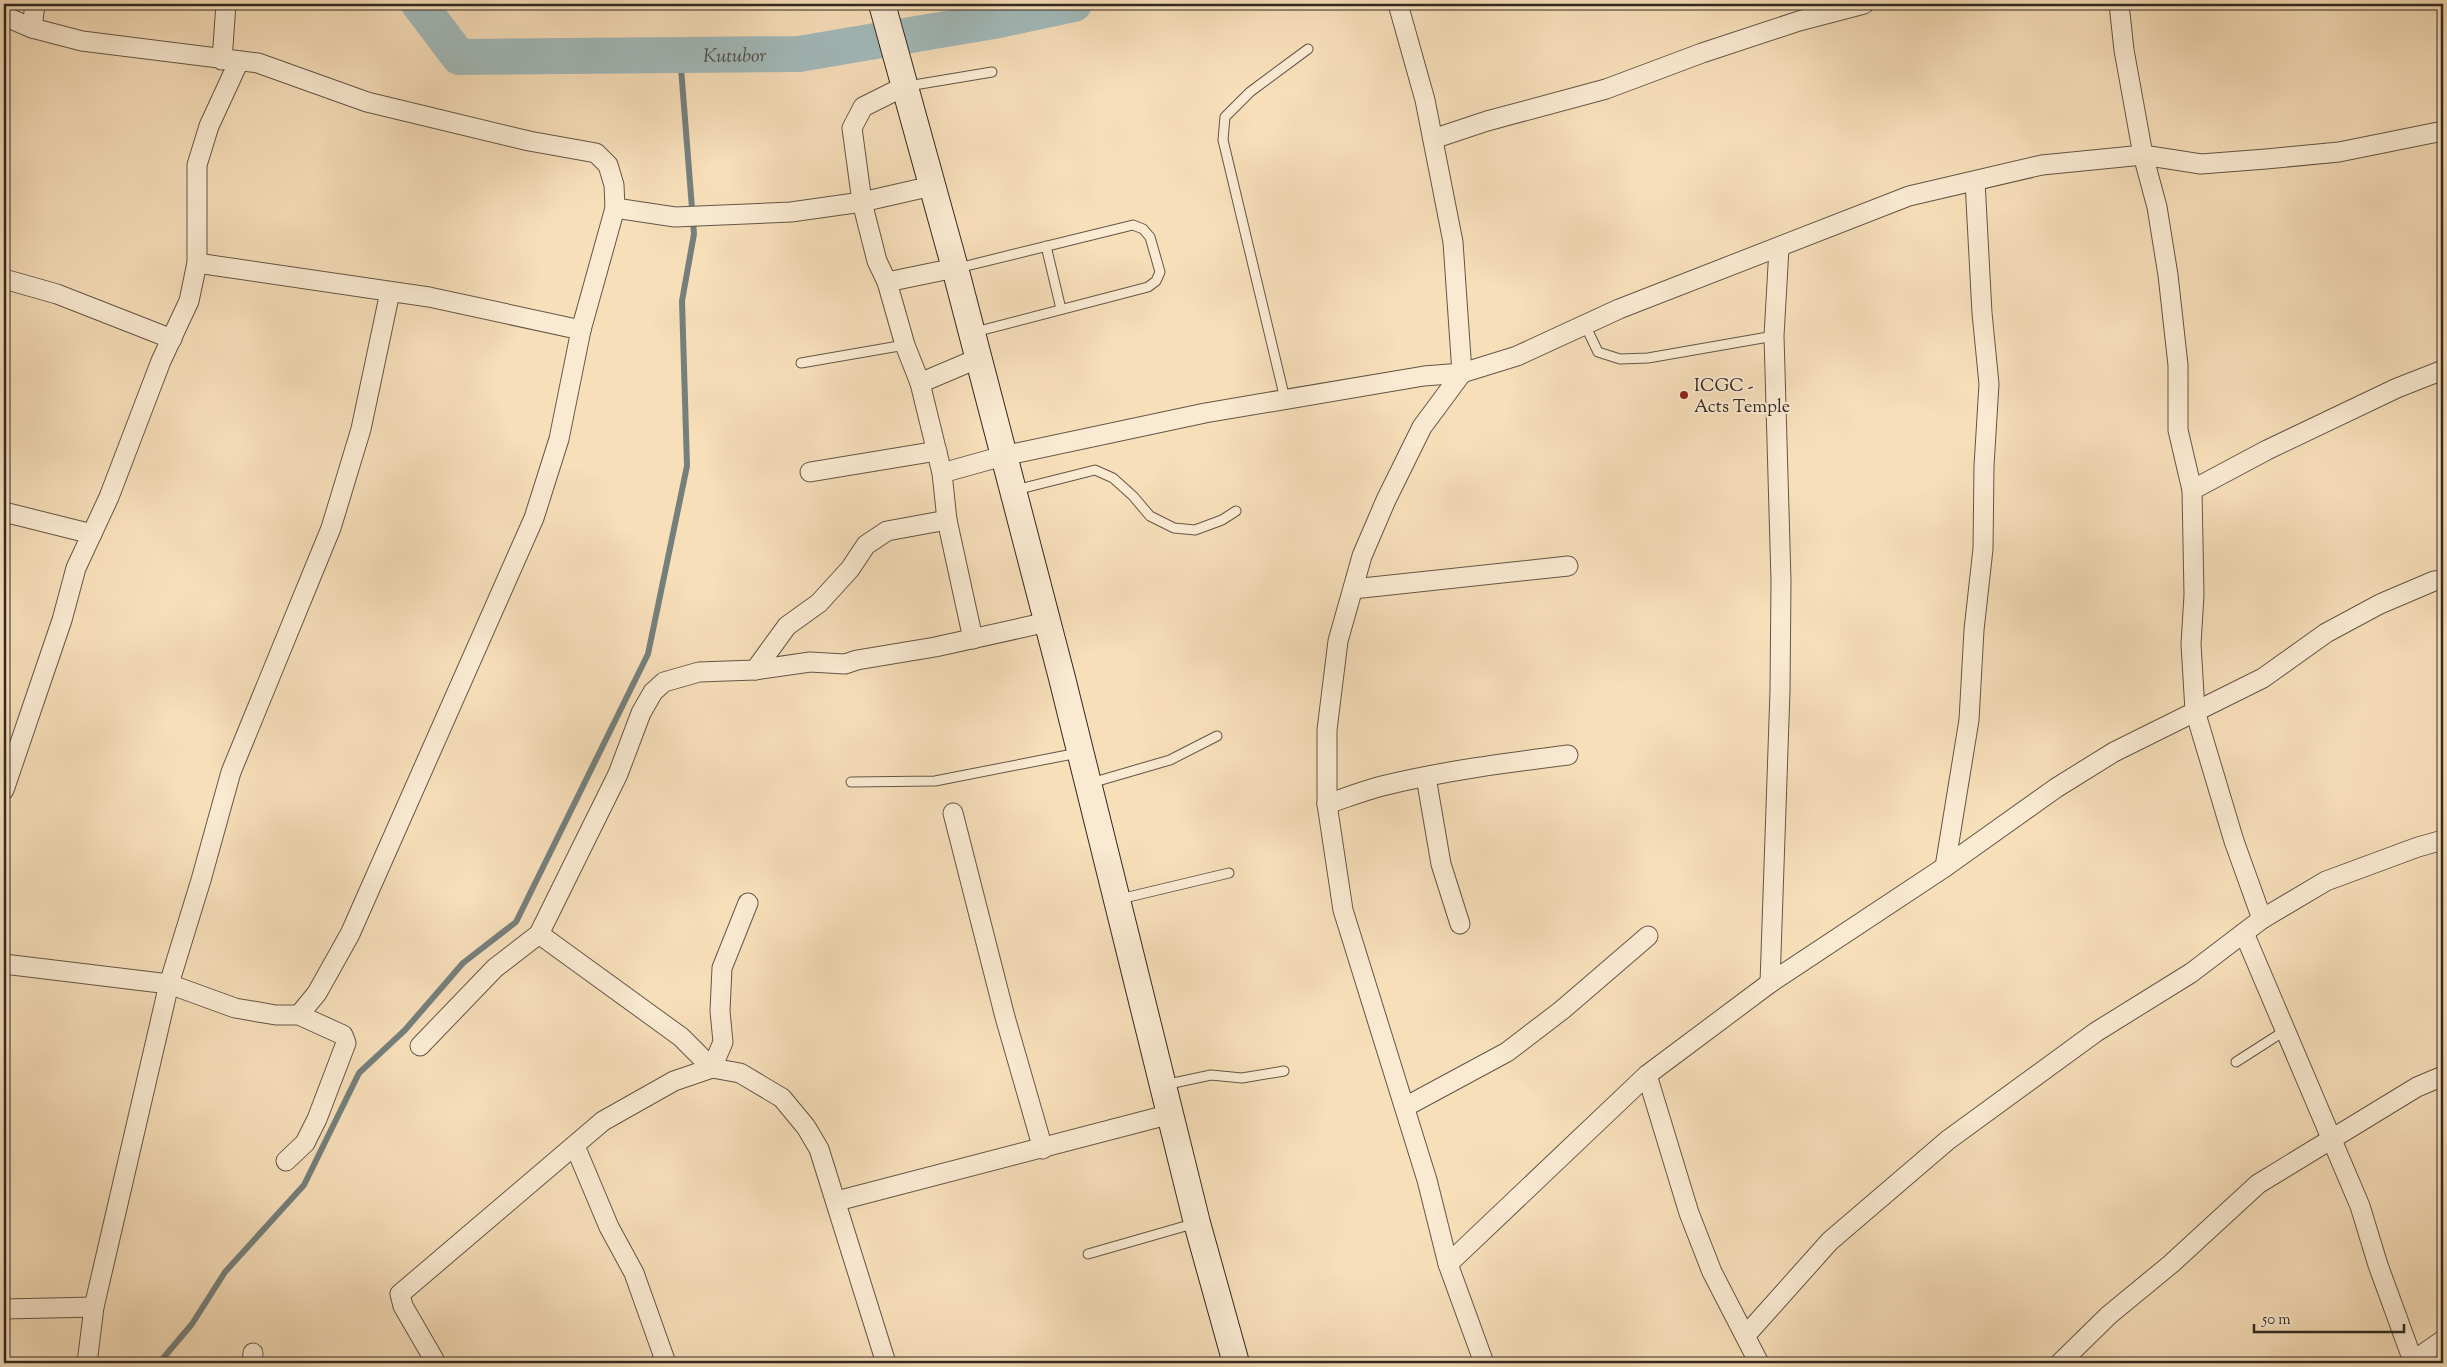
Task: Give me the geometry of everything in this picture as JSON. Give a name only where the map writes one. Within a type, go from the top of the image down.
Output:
[{"type":"main road","points":[[884,10],[955,268],[1002,456],[1013,490],[1048,622],[1197,1223],[1236,1363]]},
{"type":"street","points":[[32,28],[35,4]]},
{"type":"street","points":[[4,790],[11,743],[62,620],[76,568],[109,497],[161,361],[189,301],[197,263],[197,165],[230,61],[226,4]]},
{"type":"street","points":[[1398,4],[1425,100],[1453,242],[1462,373],[1422,427],[1386,500],[1369,540],[1353,589],[1338,641],[1327,730],[1327,804],[1343,910],[1427,1180],[1448,1264],[1484,1363]]},
{"type":"street","points":[[1432,139],[1606,89],[1719,47],[1799,21],[1864,4]]},
{"type":"street","points":[[2119,4],[2124,50],[2143,155],[2157,208],[2168,274],[2178,364],[2178,430],[2192,490],[2194,594],[2191,644],[2195,711],[2234,841],[2262,920]]},
{"type":"street","points":[[4,16],[32,28],[82,41],[258,64],[368,102],[529,141],[596,153],[608,165],[614,185],[615,208],[581,330],[559,439],[534,518],[350,934],[317,993],[299,1015]]},
{"type":"street","points":[[905,86],[863,107],[852,128],[862,202],[877,261],[887,282],[905,345],[920,382],[937,451],[942,473],[947,520],[973,639]]},
{"type":"street","points":[[942,473],[1002,456],[1206,413],[1424,376],[1462,373],[1517,356],[1619,309],[1909,196],[2042,165],[2143,155],[2201,164],[2266,159],[2339,152],[2443,131]]},
{"type":"street","points":[[1945,867],[1969,720],[1974,630],[1983,549],[1984,466],[1989,384],[1981,295],[1975,181]]},
{"type":"street","points":[[615,208],[675,217],[791,212],[862,202],[932,186]]},
{"type":"street","points":[[1770,983],[1780,601],[1774,336],[1779,248]]},
{"type":"street","points":[[197,263],[428,297],[581,330]]},
{"type":"street","points":[[887,282],[955,268]]},
{"type":"street","points":[[4,279],[57,294],[172,339]]},
{"type":"street","points":[[87,1363],[94,1307],[169,984],[201,880],[231,772],[331,528],[362,429],[390,292]]},
{"type":"street","points":[[920,382],[978,358]]},
{"type":"street","points":[[2192,490],[2267,450],[2397,388],[2443,370]]},
{"type":"street","points":[[810,472],[937,451]]},
{"type":"street","points":[[4,512],[92,534]]},
{"type":"street","points":[[755,670],[787,626],[819,604],[850,569],[866,545],[887,531],[947,520]]},
{"type":"street","points":[[1353,589],[1568,566]]},
{"type":"street","points":[[1448,1264],[1647,1075],[1770,983],[1945,867],[2056,788],[2114,752],[2263,678],[2326,634],[2380,604],[2434,581],[2443,580]]},
{"type":"street","points":[[420,1046],[496,968],[539,934],[618,774],[640,713],[653,692],[664,682],[699,672],[755,670],[810,662],[845,664],[1048,622]]},
{"type":"street","points":[[1327,804],[1380,787],[1426,777],[1483,766],[1568,755]]},
{"type":"street","points":[[1426,777],[1441,864],[1460,924]]},
{"type":"street","points":[[953,813],[1005,1017],[1043,1149]]},
{"type":"street","points":[[1746,1335],[1830,1242],[1948,1140],[2096,1032],[2191,974],[2262,920],[2326,881],[2418,847],[2443,840]]},
{"type":"street","points":[[712,1068],[723,1042],[720,1011],[722,968],[748,903]]},
{"type":"street","points":[[2244,933],[2360,1206],[2412,1362],[2443,1340]]},
{"type":"street","points":[[539,934],[681,1037],[712,1068]]},
{"type":"street","points":[[1405,1107],[1507,1052],[1562,1010],[1648,936]]},
{"type":"street","points":[[4,964],[169,984],[235,1008],[276,1015],[299,1015],[343,1035],[346,1043],[317,1119],[305,1143],[286,1161]]},
{"type":"street","points":[[436,1363],[403,1306],[400,1294],[603,1121],[674,1080],[712,1068],[740,1073],[782,1098],[806,1127],[819,1149],[886,1363]]},
{"type":"street","points":[[1647,1075],[1693,1222],[1712,1272],[1759,1363]]},
{"type":"street","points":[[2060,1363],[2109,1315],[2171,1264],[2258,1184],[2417,1087],[2443,1076]]},
{"type":"street","points":[[837,1202],[1171,1114]]},
{"type":"street","points":[[574,1146],[609,1227],[634,1274],[666,1363]]},
{"type":"street","points":[[4,1309],[94,1307]]},
{"type":"lane","points":[[1285,399],[1223,140],[1224,117],[1250,92],[1308,49]]},
{"type":"lane","points":[[905,86],[992,72]]},
{"type":"lane","points":[[955,268],[1133,225],[1143,229],[1150,237],[1160,272],[1156,281],[1148,287],[972,332]]},
{"type":"lane","points":[[1046,246],[1062,309]]},
{"type":"lane","points":[[1585,325],[1598,352],[1620,359],[1648,358],[1774,336]]},
{"type":"lane","points":[[801,363],[905,345]]},
{"type":"lane","points":[[1013,490],[1095,470],[1113,478],[1133,496],[1150,516],[1174,528],[1195,530],[1222,520],[1236,511]]},
{"type":"lane","points":[[1089,784],[1170,760],[1217,736]]},
{"type":"lane","points":[[851,782],[935,781],[1081,752]]},
{"type":"lane","points":[[1117,900],[1229,873]]},
{"type":"lane","points":[[2236,1062],[2286,1030]]},
{"type":"lane","points":[[1164,1085],[1211,1075],[1242,1078],[1284,1071]]},
{"type":"lane","points":[[1088,1254],[1197,1223]]},
{"type":"waterway","name":"Kutubor","points":[[419,4],[459,57],[799,54],[999,20],[1074,4]]},
{"type":"waterway","points":[[159,1363],[192,1324],[225,1272],[304,1185],[359,1073],[405,1030],[463,963],[516,922],[648,654],[687,466],[682,301],[694,234],[680,55]]},
{"type":"place","name":"ICGC - Acts Temple","points":[[1684,395]]}]
